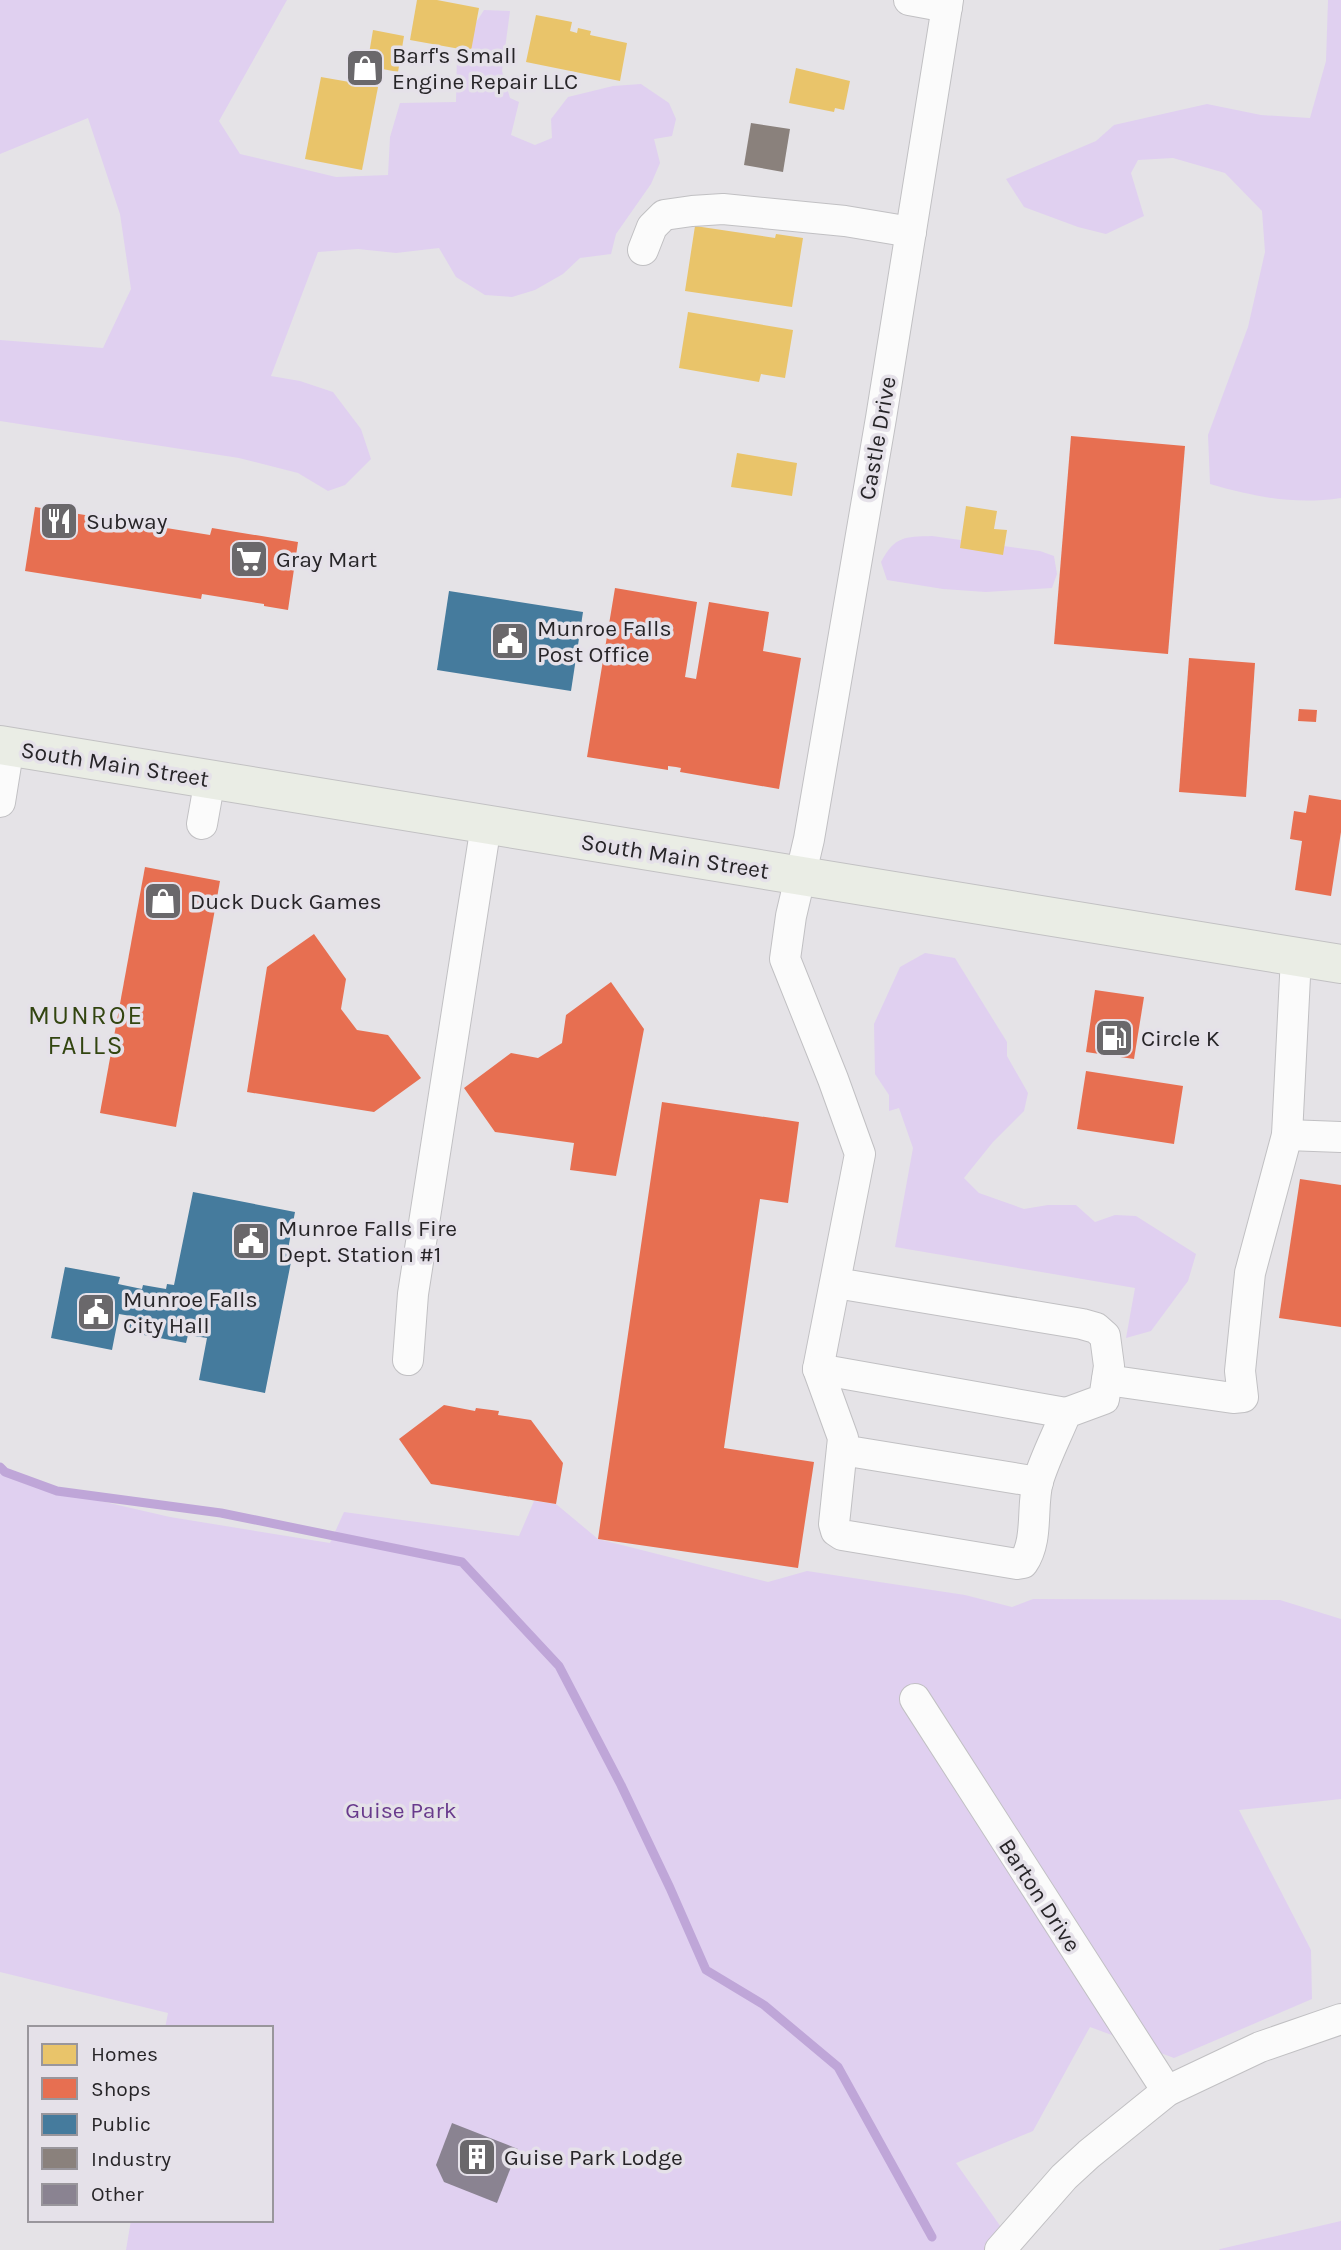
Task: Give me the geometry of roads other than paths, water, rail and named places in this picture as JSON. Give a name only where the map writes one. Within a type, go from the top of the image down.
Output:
[{"type":"main road","name":"South Main Street","points":[[4,746],[1341,964]]},
{"type":"street","points":[[909,0],[947,4]]},
{"type":"street","name":"Castle Drive","points":[[818,1369],[860,1154],[785,959],[791,916],[802,875],[947,4]]},
{"type":"street","points":[[643,250],[652,227],[664,215],[692,211],[723,209],[845,220],[911,232]]},
{"type":"street","points":[[0,802],[4,746]]},
{"type":"street","points":[[202,824],[210,779]]},
{"type":"street","points":[[408,1360],[413,1294],[486,825]]},
{"type":"street","points":[[1107,1380],[1233,1398],[1243,1397],[1240,1371],[1250,1273],[1287,1135],[1296,957]]},
{"type":"street","points":[[1287,1135],[1341,1137]]},
{"type":"street","points":[[818,1369],[1066,1413],[1104,1399],[1109,1366],[1105,1336],[1096,1328],[835,1283]]},
{"type":"street","points":[[818,1369],[844,1438],[834,1524],[836,1531],[842,1535],[1023,1563],[1027,1558],[1032,1535],[1038,1482],[1066,1413]]},
{"type":"street","points":[[842,1450],[1038,1482]]},
{"type":"street","name":"Barton Drive","points":[[915,1699],[1167,2091]]},
{"type":"street","points":[[1000,2250],[1064,2177],[1167,2091],[1260,2047],[1341,2019]]},
{"type":"waterway","points":[[0,1467],[5,1472],[57,1491],[221,1513],[462,1562],[559,1666],[621,1785],[706,1970],[764,2005],[838,2067],[932,2237]]},
{"type":"place","name":"Barf's Small Engine Repair LLC","points":[[365,68]]},
{"type":"place","name":"Subway","points":[[59,521]]},
{"type":"place","name":"Gray Mart","points":[[249,559]]},
{"type":"place","name":"Munroe Falls Post Office","points":[[510,641]]},
{"type":"place","name":"Duck Duck Games","points":[[163,901]]},
{"type":"place","name":"Circle K","points":[[1114,1038]]},
{"type":"place","name":"Munroe Falls Fire Dept. Station #1","points":[[251,1241]]},
{"type":"place","name":"Munroe Falls City Hall","points":[[96,1312]]},
{"type":"place","name":"Guise Park Lodge","points":[[477,2157]]},
{"type":"district","name":"MUNROE FALLS","points":[[86,1030]]},
{"type":"park label","name":"Guise Park","points":[[401,1810]]}]
